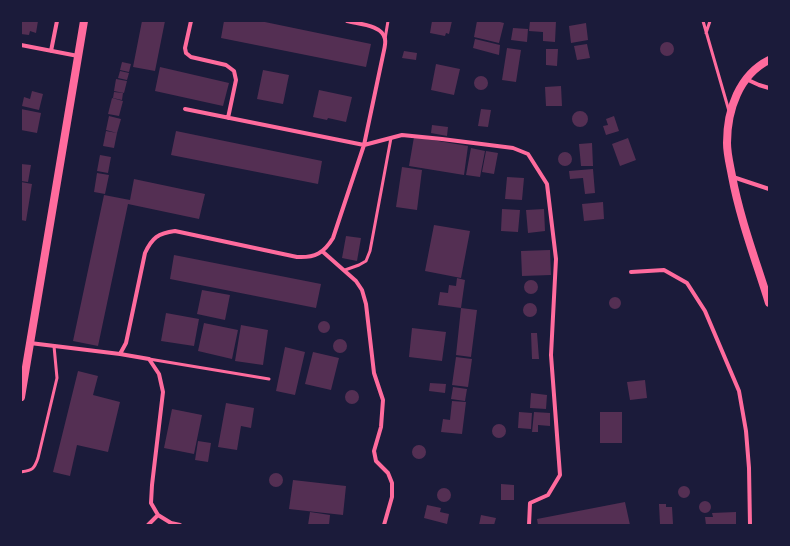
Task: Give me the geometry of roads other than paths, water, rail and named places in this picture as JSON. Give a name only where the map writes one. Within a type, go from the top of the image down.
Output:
[{"type":"main road","points":[[21,398],[84,21]]},
{"type":"main road","points":[[769,60],[756,68],[745,79],[739,90],[730,114],[727,144],[736,198],[769,302]]},
{"type":"street","points":[[51,51],[57,21]]},
{"type":"street","points":[[191,21],[185,48],[187,55],[226,65],[234,71],[236,80],[228,118]]},
{"type":"street","points":[[120,354],[126,343],[145,252],[149,244],[156,237],[165,232],[175,231],[297,257],[314,256],[329,245],[333,238],[364,145],[383,55],[385,38],[384,35],[376,28],[347,21]]},
{"type":"street","points":[[21,45],[78,56]]},
{"type":"street","points":[[745,79],[769,88]]},
{"type":"street","points":[[185,109],[364,145],[402,135],[513,148],[528,154],[547,184],[556,259],[551,355],[560,475],[548,495],[530,503],[529,525]]},
{"type":"street","points":[[732,177],[769,189]]},
{"type":"street","points":[[322,251],[356,281],[362,290],[366,304],[374,373],[383,400],[381,427],[374,451],[376,461],[388,473],[392,483],[392,497],[384,525]]},
{"type":"street","points":[[631,272],[664,270],[687,283],[705,312],[739,390],[746,431],[749,468],[750,525]]},
{"type":"street","points":[[30,344],[120,354],[149,359],[158,374],[163,392],[152,485],[152,503],[158,515],[171,523],[180,525]]},
{"type":"street","points":[[148,525],[158,515]]},
{"type":"lane","points":[[385,38],[388,21]]},
{"type":"lane","points":[[703,21],[730,114]]},
{"type":"lane","points":[[706,33],[710,21]]},
{"type":"lane","points":[[345,270],[360,265],[366,261],[370,251],[391,138]]},
{"type":"lane","points":[[21,472],[31,470],[36,465],[38,458],[57,378],[54,346]]},
{"type":"lane","points":[[149,359],[269,379]]}]
